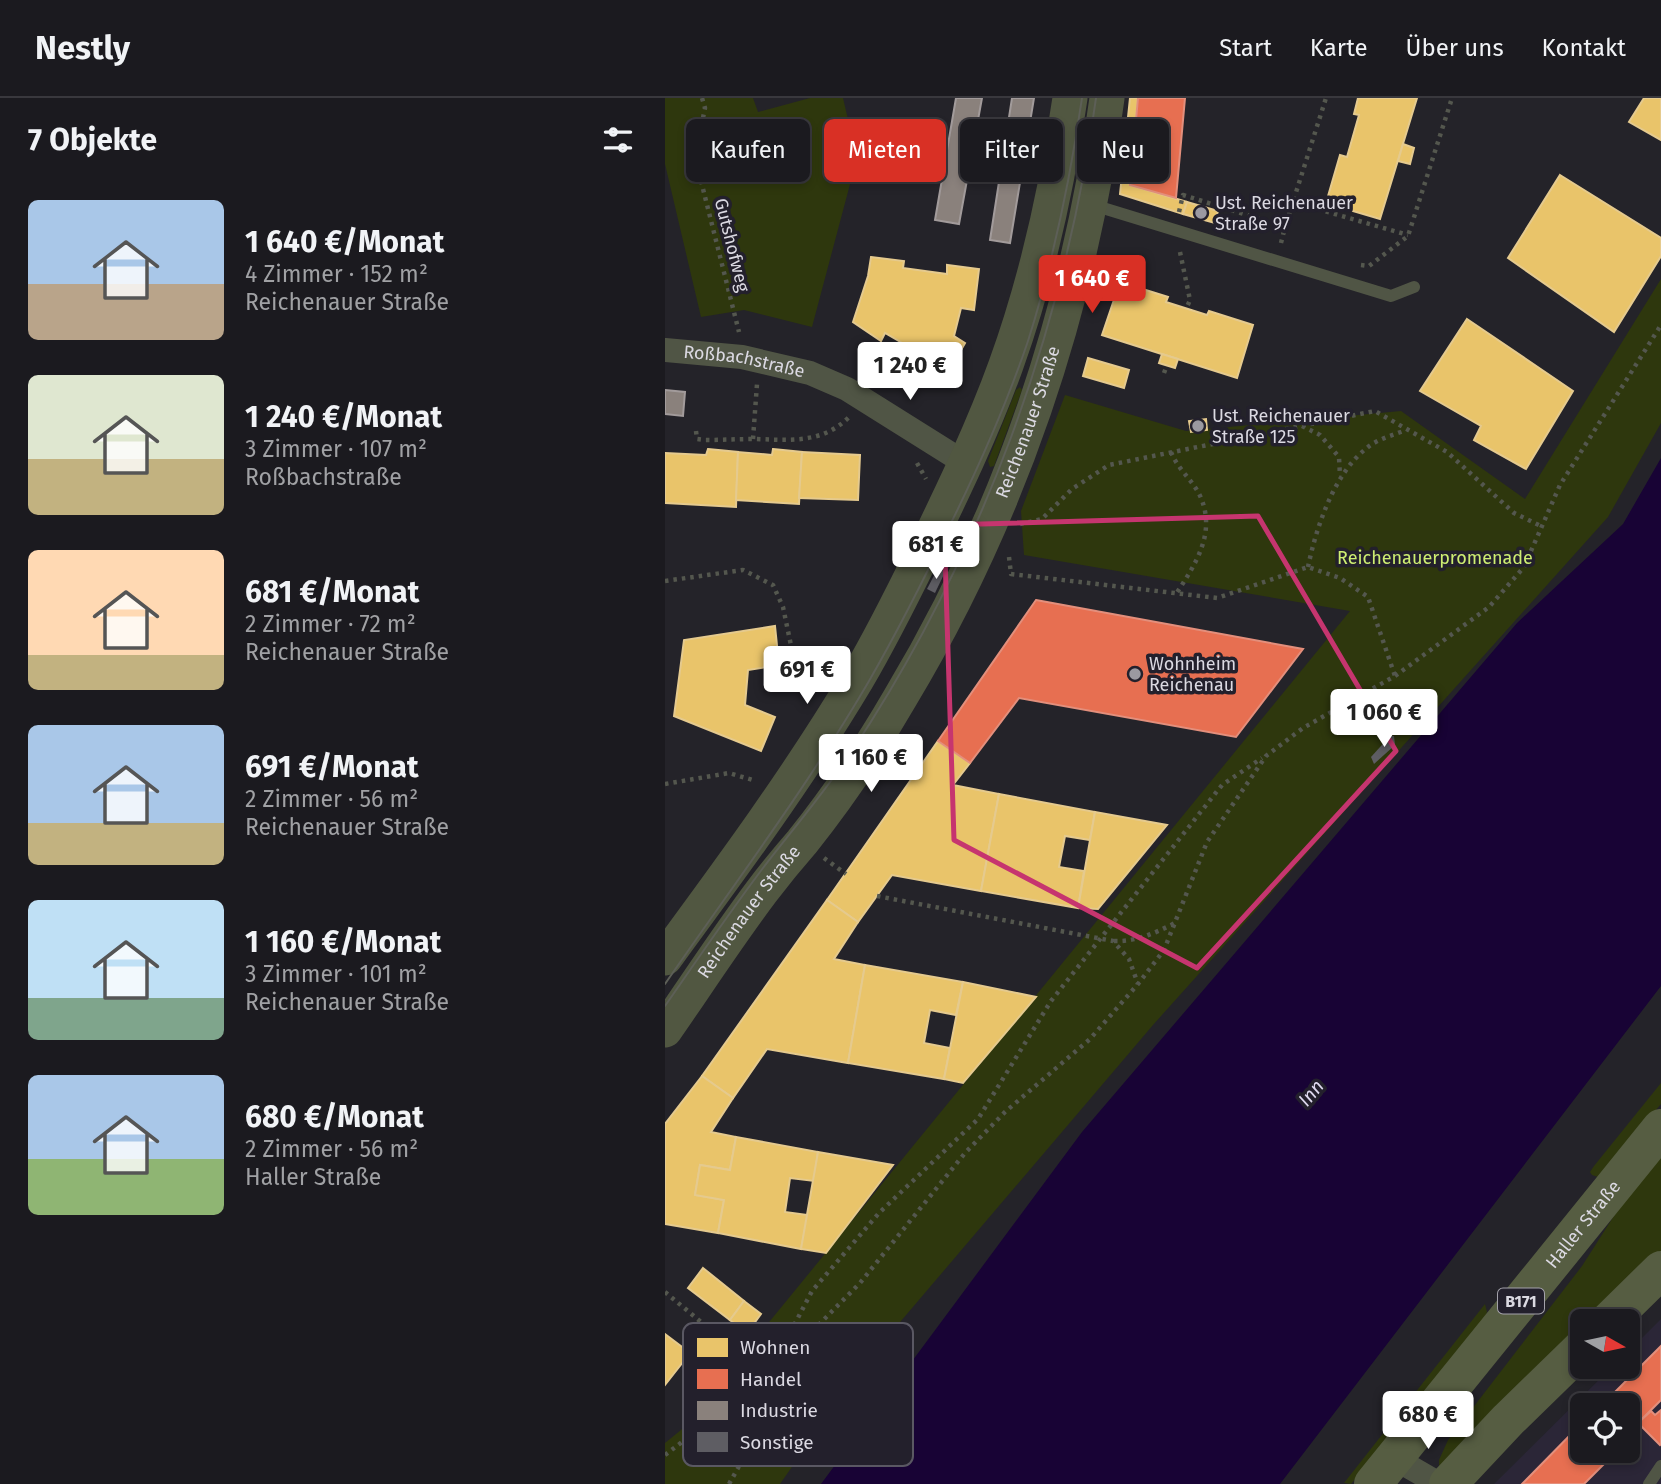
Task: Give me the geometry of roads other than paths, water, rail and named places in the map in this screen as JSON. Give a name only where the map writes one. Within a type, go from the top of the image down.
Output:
[{"type":"main road","name":"Haller Straße","points":[[1392,1475],[1657,1138]]},
{"type":"main road","points":[[1623,1309],[1659,1277]]},
{"type":"main road","points":[[1448,1484],[1570,1360]]},
{"type":"street","points":[[665,958],[801,767],[856,680],[900,599],[965,463],[996,390],[1025,305],[1055,183],[1070,98]]},
{"type":"street","name":"Reichenauer Straße","points":[[665,1030],[762,891],[842,788],[900,699],[950,606],[1004,518],[1023,446],[1051,363],[1089,204],[1107,98]]},
{"type":"street","name":"Roßbachstraße","points":[[665,350],[741,357],[789,367],[830,381],[965,463]]},
{"type":"street","points":[[965,463],[992,488],[1004,518]]},
{"type":"street","points":[[1392,1475],[1439,1484]]},
{"type":"lane","points":[[1089,204],[1391,296],[1413,287]]},
{"type":"lane","points":[[1649,1484],[1661,1466]]},
{"type":"water","name":"Inn","points":[[1661,458],[1661,986],[1280,1484],[821,1484],[834,1466],[913,1466],[913,1360],[1082,1132],[1517,623],[1623,524]]},
{"type":"tram line","points":[[665,984],[796,797],[846,720],[902,622],[963,499],[1011,387],[1037,311],[1060,221],[1082,98]]},
{"type":"tram line","points":[[665,1006],[750,885],[852,751],[898,676],[940,599],[978,519],[1011,438],[1039,355],[1063,270],[1082,185],[1096,98]]},
{"type":"place","name":"Ust. Reichenauer Straße 97","points":[[1201,213]]},
{"type":"place","name":"Ust. Reichenauer Straße 125","points":[[1198,426]]},
{"type":"place","name":"Wohnheim Reichenau","points":[[1135,674]]},
{"type":"park label","name":"Reichenauerpromenade","points":[[1435,558]]}]
